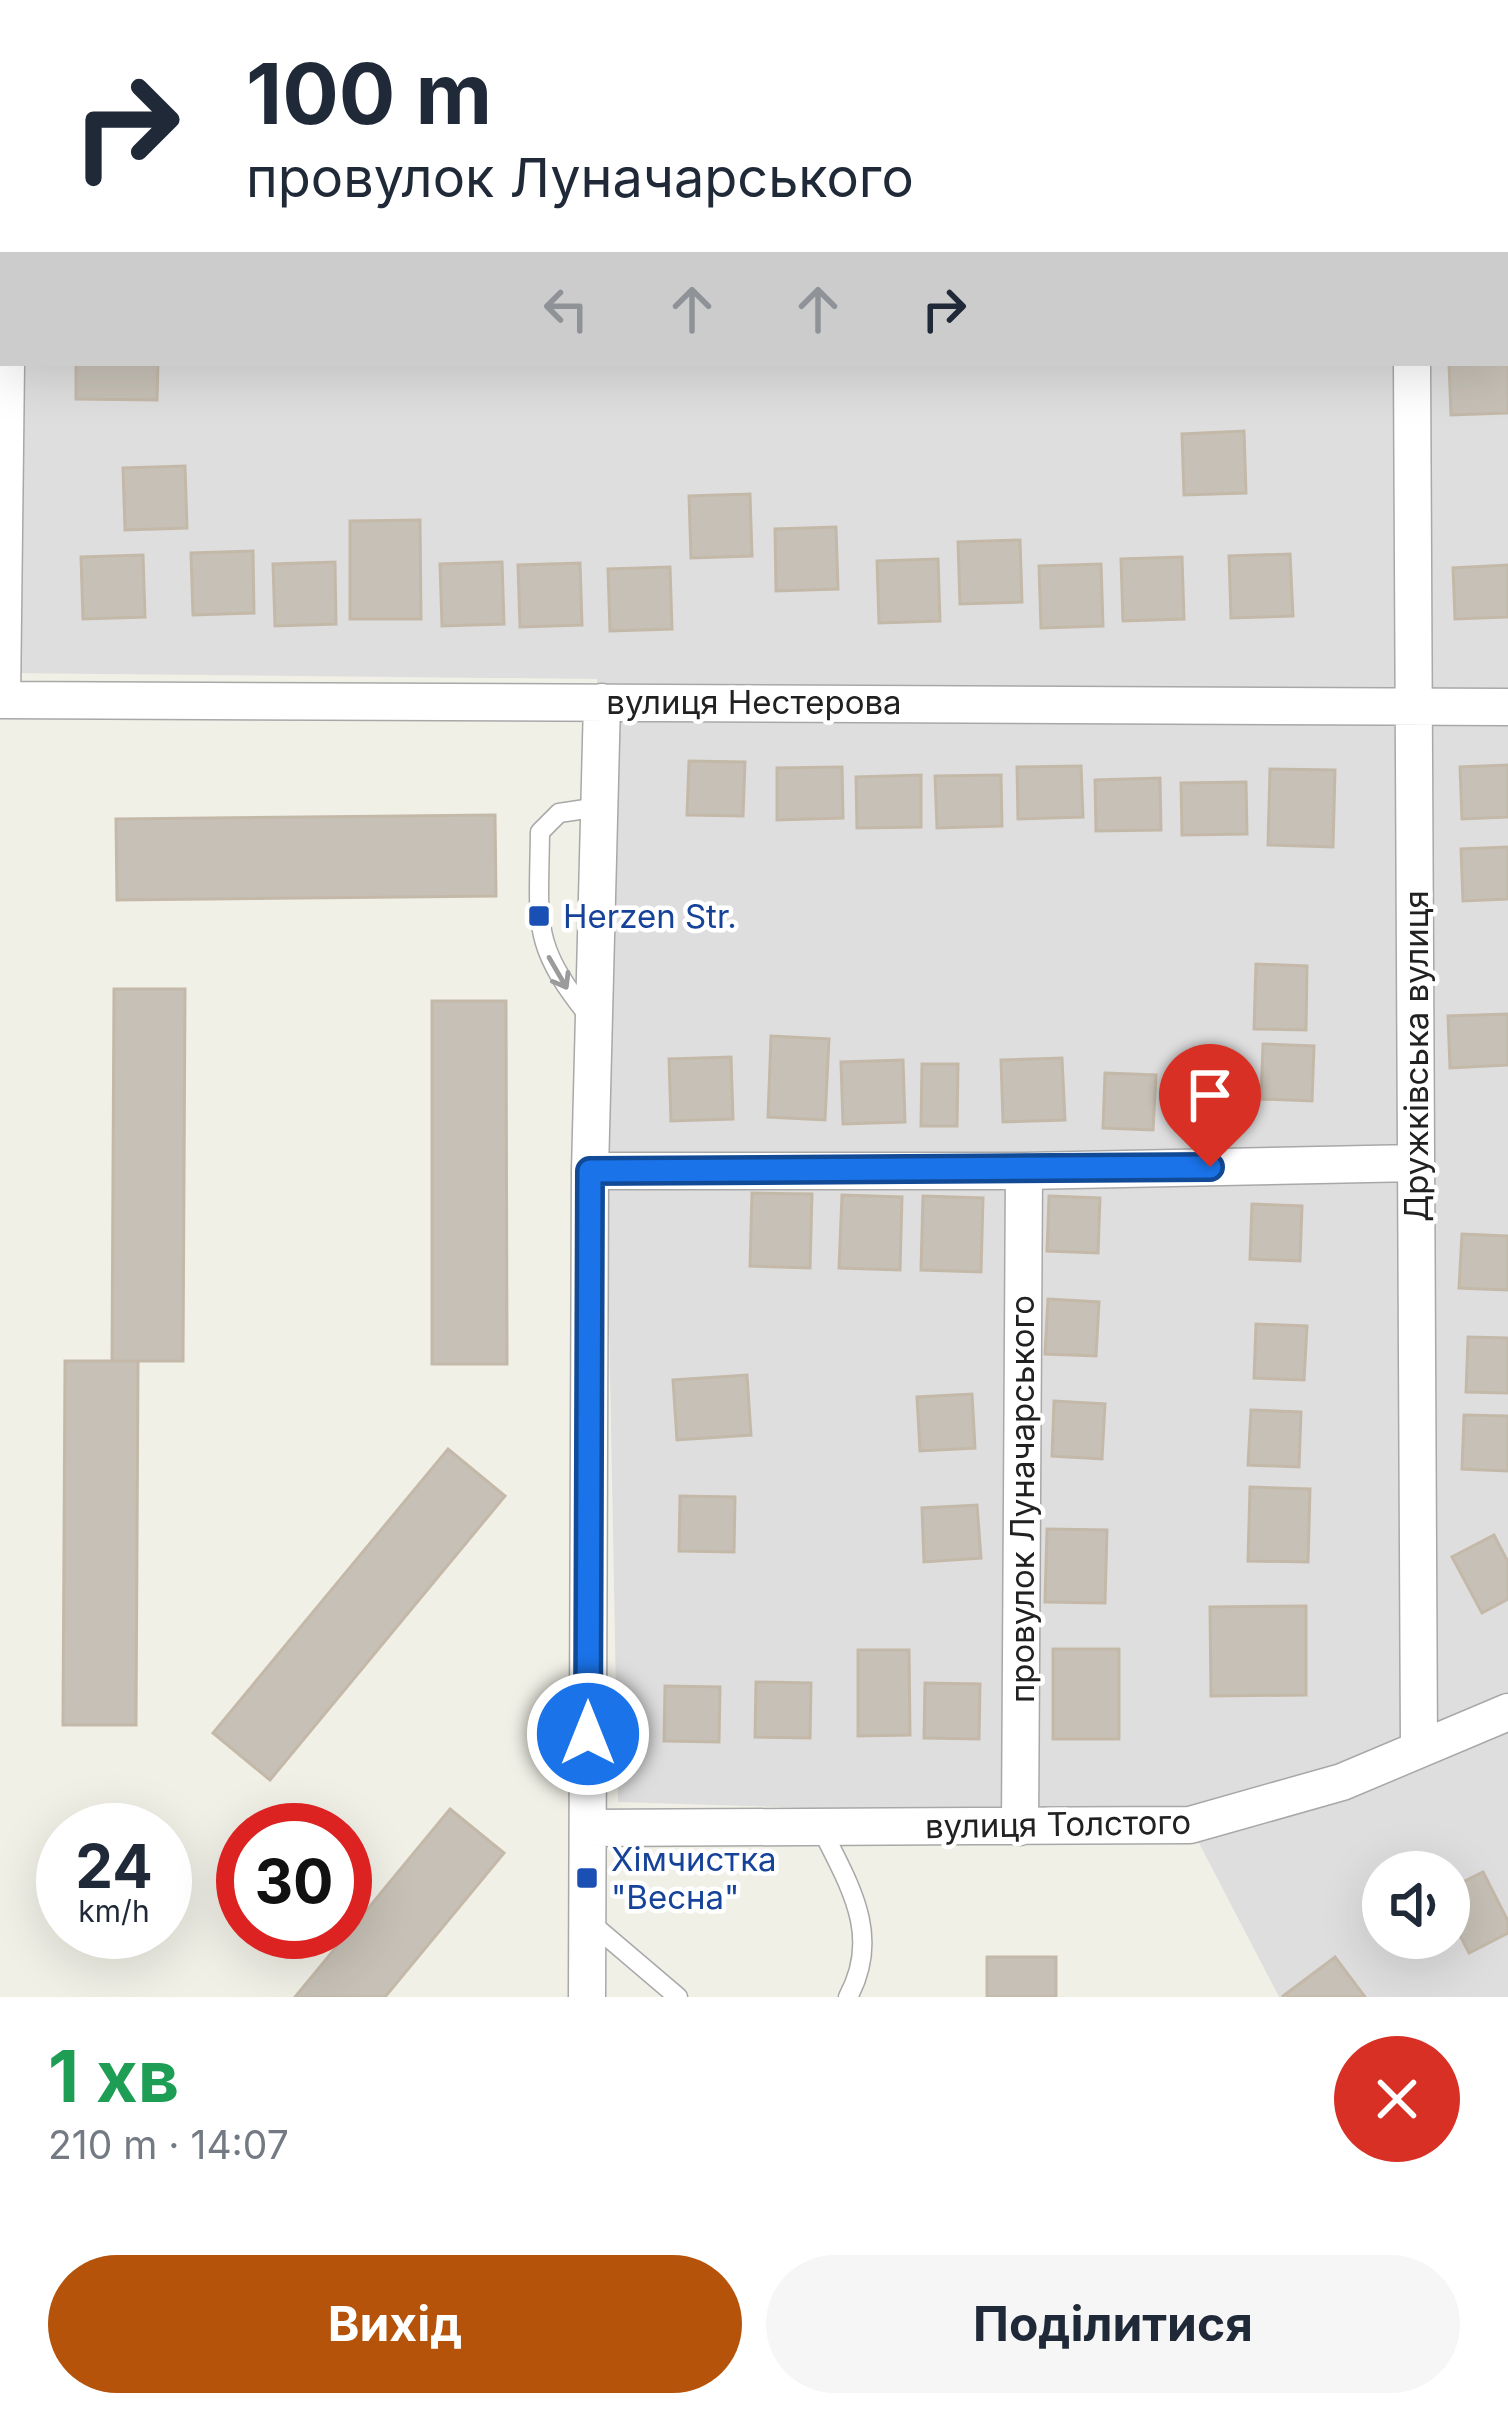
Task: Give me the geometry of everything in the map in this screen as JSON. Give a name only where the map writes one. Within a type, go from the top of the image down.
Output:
[{"type":"street","points":[[1,700],[6,366]]},
{"type":"street","name":"Дружківська вулиця","points":[[1412,366],[1419,1748]]},
{"type":"street","name":"вулиця Нестерова","points":[[1,700],[1508,707]]},
{"type":"street","points":[[587,1997],[590,1171],[602,702]]},
{"type":"street","points":[[590,1171],[1024,1171],[1417,1163]]},
{"type":"street","name":"провулок Луначарського","points":[[1020,1826],[1024,1171]]},
{"type":"street","name":"вулиця Толстого","points":[[588,1828],[1190,1826],[1342,1783],[1508,1712]]},
{"type":"lane","points":[[593,1022],[556,976],[543,945],[540,832],[559,813],[599,807]]},
{"type":"lane","points":[[821,1828],[860,1909],[867,1940],[860,1975],[848,1997]]},
{"type":"lane","points":[[587,1919],[678,1997]]},
{"type":"shaded area","points":[[0,366],[1508,366],[1508,1997],[1279,1997],[1187,1820],[618,1802],[597,679],[0,673]]},
{"type":"building","points":[[76,366],[158,366],[157,400],[76,399]]},
{"type":"building","points":[[1449,366],[1508,366],[1508,413],[1451,415]]},
{"type":"building","points":[[1244,431],[1246,493],[1184,495],[1182,434]]},
{"type":"building","points":[[185,466],[187,528],[125,530],[123,468]]},
{"type":"building","points":[[750,494],[752,556],[691,558],[689,496]]},
{"type":"building","points":[[420,520],[421,619],[350,619],[350,521]]},
{"type":"building","points":[[836,527],[838,589],[776,591],[775,529]]},
{"type":"building","points":[[1020,540],[1022,602],[960,604],[958,542]]},
{"type":"building","points":[[253,551],[254,613],[193,615],[191,553]]},
{"type":"building","points":[[1290,554],[1293,616],[1231,618],[1229,556]]},
{"type":"building","points":[[143,555],[145,617],[83,619],[81,557]]},
{"type":"building","points":[[1182,557],[1184,619],[1123,621],[1121,559]]},
{"type":"building","points":[[938,559],[940,621],[879,623],[877,561]]},
{"type":"building","points":[[335,562],[336,624],[275,626],[273,564]]},
{"type":"building","points":[[502,562],[504,624],[442,626],[440,564]]},
{"type":"building","points":[[580,563],[582,625],[520,627],[518,565]]},
{"type":"building","points":[[1101,564],[1103,626],[1041,628],[1039,566]]},
{"type":"building","points":[[1508,565],[1508,617],[1455,619],[1453,568]]},
{"type":"building","points":[[670,567],[672,629],[610,631],[608,569]]},
{"type":"building","points":[[689,761],[745,762],[743,816],[687,815]]},
{"type":"building","points":[[1508,765],[1508,817],[1462,819],[1460,767]]},
{"type":"building","points":[[1081,766],[1083,817],[1018,819],[1017,767]]},
{"type":"building","points":[[842,767],[843,818],[777,820],[777,768]]},
{"type":"building","points":[[1270,769],[1335,770],[1333,847],[1268,845]]},
{"type":"building","points":[[921,775],[921,827],[857,828],[856,777]]},
{"type":"building","points":[[1001,775],[1002,826],[937,828],[935,776]]},
{"type":"building","points":[[1160,778],[1161,830],[1096,831],[1095,780]]},
{"type":"building","points":[[1246,782],[1247,834],[1182,835],[1181,783]]},
{"type":"building","points":[[495,815],[496,896],[117,900],[116,819]]},
{"type":"building","points":[[1508,847],[1508,899],[1463,901],[1461,849]]},
{"type":"building","points":[[1256,964],[1307,966],[1306,1030],[1254,1029]]},
{"type":"building","points":[[114,989],[185,989],[183,1361],[112,1361]]},
{"type":"building","points":[[432,1001],[506,1001],[507,1364],[432,1364]]},
{"type":"building","points":[[1508,1014],[1508,1065],[1450,1068],[1448,1016]]},
{"type":"building","points":[[771,1036],[829,1039],[825,1120],[768,1117]]},
{"type":"building","points":[[1263,1044],[1314,1046],[1312,1101],[1261,1099]]},
{"type":"building","points":[[731,1057],[733,1119],[671,1121],[669,1059]]},
{"type":"building","points":[[1062,1058],[1065,1120],[1003,1122],[1001,1060]]},
{"type":"building","points":[[903,1060],[905,1122],[843,1124],[841,1062]]},
{"type":"building","points":[[922,1064],[958,1064],[957,1126],[921,1126]]},
{"type":"building","points":[[1105,1073],[1156,1075],[1153,1130],[1103,1128]]},
{"type":"building","points":[[752,1193],[812,1194],[810,1268],[750,1266]]},
{"type":"building","points":[[842,1195],[902,1197],[900,1270],[839,1268]]},
{"type":"building","points":[[923,1196],[983,1198],[981,1272],[921,1270]]},
{"type":"building","points":[[1049,1196],[1100,1198],[1098,1253],[1047,1251]]},
{"type":"building","points":[[1252,1204],[1302,1206],[1300,1261],[1250,1259]]},
{"type":"building","points":[[1462,1234],[1508,1236],[1508,1290],[1459,1288]]},
{"type":"building","points":[[1048,1299],[1099,1302],[1096,1356],[1045,1354]]},
{"type":"building","points":[[1256,1324],[1307,1326],[1304,1380],[1254,1378]]},
{"type":"building","points":[[1468,1337],[1508,1338],[1508,1393],[1466,1392]]},
{"type":"building","points":[[65,1361],[138,1361],[136,1725],[63,1725]]},
{"type":"building","points":[[747,1375],[751,1435],[677,1440],[673,1380]]},
{"type":"building","points":[[972,1394],[975,1448],[920,1451],[917,1397]]},
{"type":"building","points":[[1054,1401],[1105,1404],[1102,1459],[1052,1456]]},
{"type":"building","points":[[1251,1410],[1301,1412],[1299,1467],[1248,1465]]},
{"type":"building","points":[[1464,1415],[1508,1416],[1508,1471],[1462,1469]]},
{"type":"building","points":[[448,1449],[505,1496],[270,1780],[213,1733]]},
{"type":"building","points":[[1250,1487],[1310,1489],[1308,1562],[1248,1561]]},
{"type":"building","points":[[680,1496],[735,1497],[734,1552],[679,1551]]},
{"type":"building","points":[[977,1505],[981,1558],[924,1562],[922,1508]]},
{"type":"building","points":[[1047,1529],[1107,1530],[1105,1603],[1045,1602]]},
{"type":"building","points":[[1494,1535],[1508,1562],[1508,1599],[1482,1613],[1452,1557]]},
{"type":"building","points":[[1306,1606],[1306,1695],[1211,1696],[1210,1607]]},
{"type":"building","points":[[1053,1649],[1119,1649],[1119,1739],[1053,1739]]},
{"type":"building","points":[[858,1650],[909,1650],[910,1735],[858,1736]]},
{"type":"building","points":[[756,1682],[811,1683],[810,1738],[755,1737]]},
{"type":"building","points":[[925,1683],[980,1684],[979,1739],[924,1738]]},
{"type":"building","points":[[665,1686],[720,1687],[719,1742],[664,1741]]},
{"type":"building","points":[[450,1809],[504,1853],[385,1997],[295,1997],[326,1959],[372,1959],[372,1904]]},
{"type":"building","points":[[1483,1872],[1508,1921],[1508,1933],[1470,1952],[1470,1878]]},
{"type":"building","points":[[987,1957],[1056,1957],[1056,1997],[987,1997]]},
{"type":"building","points":[[1335,1957],[1365,1997],[1283,1997],[1283,1996]]},
{"type":"place","name":"Herzen Str.","points":[[539,916]]},
{"type":"place","name":"Хімчистка \"Весна\"","points":[[587,1878]]},
{"type":"route","points":[[588,1734],[590,1171],[1210,1167]]}]
